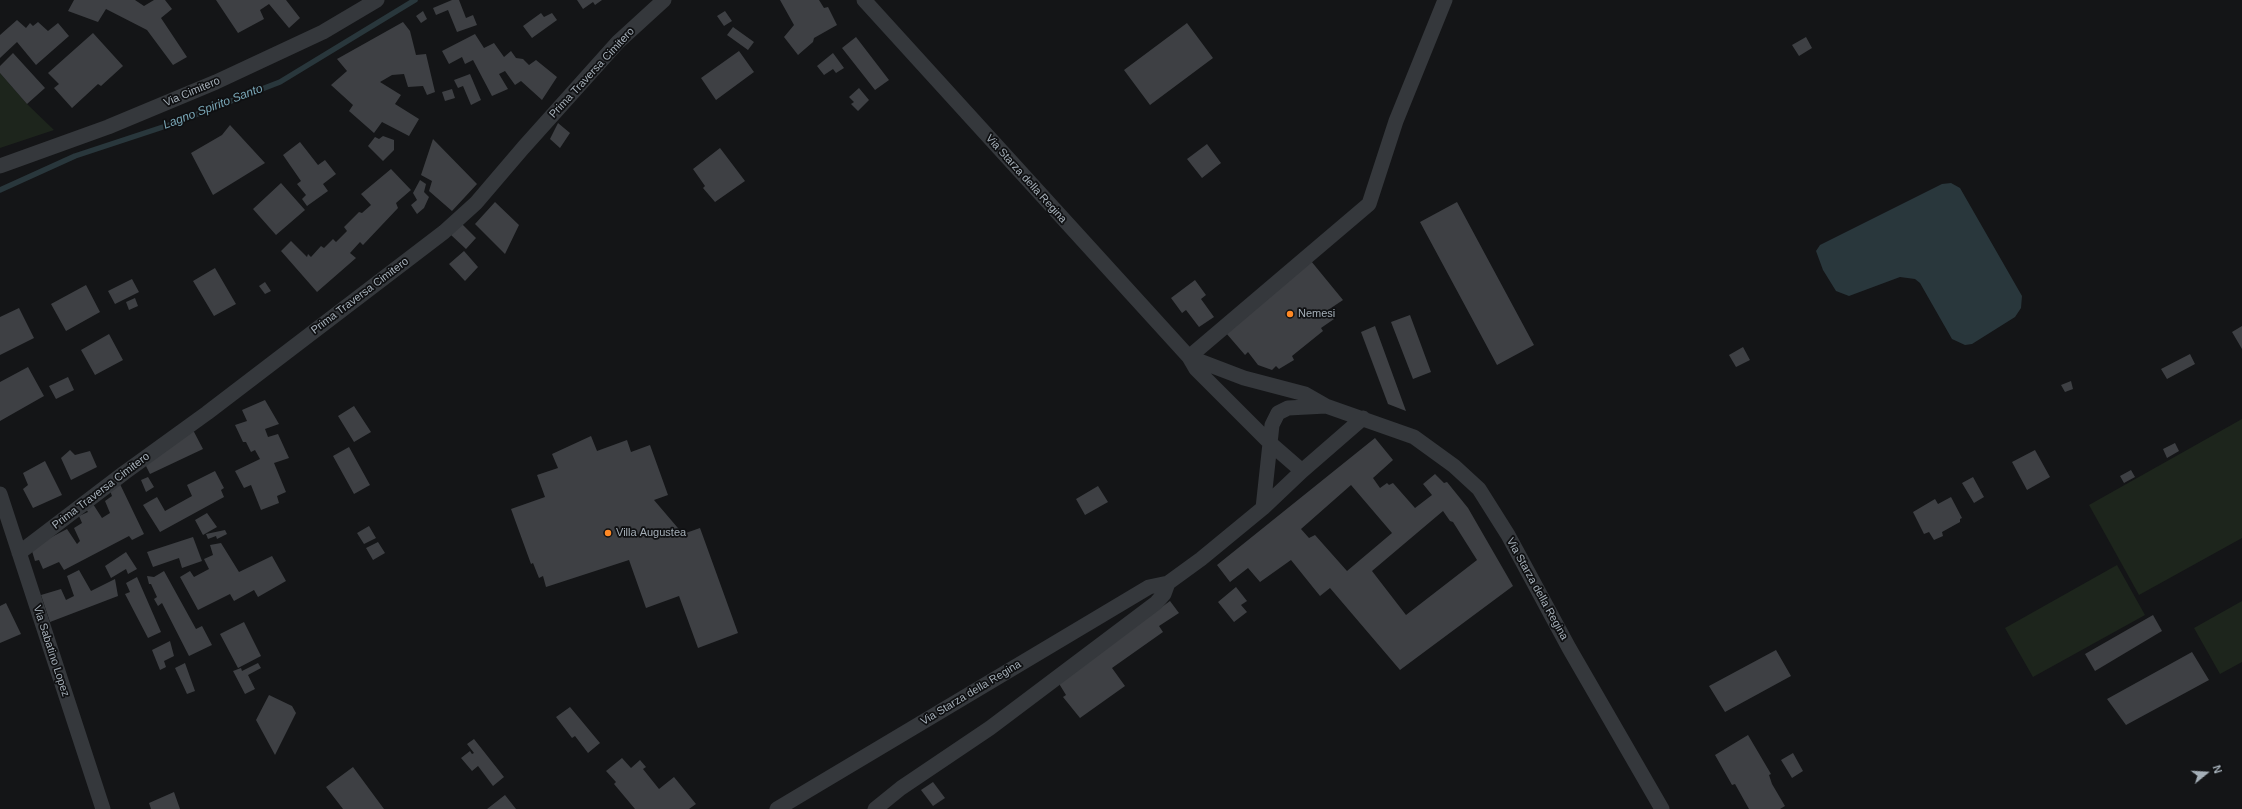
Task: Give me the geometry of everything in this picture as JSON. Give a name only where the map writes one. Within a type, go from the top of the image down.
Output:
[{"type":"street","name":"Via Cimitero","points":[[0,166],[108,127],[216,82],[322,32],[377,0]]},
{"type":"street","name":"Prima Traversa Cimitero","points":[[19,553],[124,473],[208,413],[444,232],[476,203],[608,53],[664,0]]},
{"type":"street","name":"Via Starza della Regina","points":[[864,0],[1189,357],[1196,369],[1271,444],[1302,471]]},
{"type":"street","points":[[1189,357],[1369,204],[1396,121],[1446,0]]},
{"type":"street","name":"Via Starza della Regina","points":[[1189,357],[1244,378],[1305,394],[1326,406],[1414,437],[1454,466],[1478,489],[1508,535],[1569,648],[1662,809]]},
{"type":"street","name":"Via Starza della Regina","points":[[1263,508],[1272,426],[1278,413],[1288,408],[1326,406]]},
{"type":"street","name":"Via Starza della Regina","points":[[777,809],[1149,587],[1168,583],[1201,559],[1263,508],[1302,471],[1363,418]]},
{"type":"street","name":"Via Sabatino Lopez","points":[[0,494],[103,809]]},
{"type":"street","name":"Via Starza della Regina","points":[[875,809],[901,788],[990,728],[1156,603],[1164,594],[1168,583]]},
{"type":"shaded area","points":[[0,73],[27,104],[54,130],[0,148]]},
{"type":"shaded area","points":[[1951,183],[1960,188],[2022,296],[2021,308],[2015,317],[1972,344],[1965,345],[1952,339],[1920,283],[1915,279],[1900,277],[1849,296],[1836,291],[1823,270],[1816,251],[1820,245],[1942,184]]},
{"type":"shaded area","points":[[2242,419],[2242,538],[2139,595],[2089,505]]},
{"type":"shaded area","points":[[2117,565],[2145,615],[2033,677],[2005,628]]},
{"type":"shaded area","points":[[2242,601],[2242,662],[2220,674],[2194,628]]},
{"type":"building","points":[[74,0],[135,0],[144,6],[154,0],[165,0],[172,9],[161,18],[187,57],[173,65],[147,30],[106,9],[98,22],[68,11]]},
{"type":"building","points":[[216,0],[286,0],[300,18],[289,28],[269,4],[260,10],[264,19],[238,33]]},
{"type":"building","points":[[452,0],[459,0],[466,18],[473,15],[477,25],[457,32],[448,10],[436,15],[433,8]]},
{"type":"building","points":[[577,0],[602,0],[595,5],[593,2],[583,9]]},
{"type":"building","points":[[780,0],[819,0],[824,8],[828,7],[837,25],[814,38],[813,42],[798,55],[784,37],[794,25]]},
{"type":"building","points":[[423,11],[427,19],[421,23],[416,16]]},
{"type":"building","points":[[725,11],[732,21],[724,26],[717,16]]},
{"type":"building","points":[[541,13],[544,17],[552,13],[557,20],[532,38],[523,26]]},
{"type":"building","points":[[17,20],[26,28],[30,23],[33,26],[38,22],[48,31],[58,23],[69,36],[36,65],[17,42],[0,58],[0,35]]},
{"type":"building","points":[[403,22],[410,31],[416,55],[426,54],[435,92],[427,95],[423,86],[408,87],[404,74],[392,75],[380,82],[401,95],[395,104],[419,119],[409,136],[382,122],[374,133],[349,111],[353,105],[331,85],[347,71],[337,59]]},
{"type":"building","points":[[1187,23],[1213,58],[1150,105],[1124,70]]},
{"type":"building","points":[[733,27],[754,42],[748,50],[727,35]]},
{"type":"building","points":[[93,33],[123,66],[101,86],[98,84],[72,108],[54,88],[59,84],[48,73]]},
{"type":"building","points":[[475,34],[484,48],[494,43],[504,57],[511,51],[516,58],[523,59],[529,65],[536,60],[557,77],[542,100],[521,81],[515,85],[505,71],[499,74],[508,89],[492,96],[473,60],[465,64],[462,57],[449,64],[442,51]]},
{"type":"building","points":[[856,37],[889,80],[875,90],[842,48]]},
{"type":"building","points":[[1806,37],[1812,48],[1799,56],[1792,45]]},
{"type":"building","points":[[739,51],[754,72],[716,100],[701,78]]},
{"type":"building","points":[[13,53],[45,88],[27,104],[0,73],[0,66]]},
{"type":"building","points":[[833,53],[844,68],[836,73],[833,69],[824,75],[817,66]]},
{"type":"building","points":[[470,74],[481,100],[471,105],[463,86],[458,88],[454,80]]},
{"type":"building","points":[[859,88],[869,100],[858,111],[851,104],[854,102],[849,97]]},
{"type":"building","points":[[452,89],[455,98],[445,101],[442,92]]},
{"type":"building","points":[[558,123],[570,133],[560,148],[550,139]]},
{"type":"building","points":[[230,125],[265,163],[213,195],[191,153],[222,135]]},
{"type":"building","points":[[383,136],[394,140],[394,150],[383,161],[368,146],[375,137],[379,139]]},
{"type":"building","points":[[433,139],[477,184],[452,211],[429,191],[432,181],[421,175]]},
{"type":"building","points":[[300,142],[318,165],[325,160],[336,174],[323,184],[328,191],[307,206],[302,199],[306,195],[297,184],[301,181],[283,155]]},
{"type":"building","points":[[1207,144],[1221,163],[1202,178],[1187,159]]},
{"type":"building","points":[[720,148],[745,181],[715,202],[703,188],[705,186],[693,169]]},
{"type":"building","points":[[391,169],[411,190],[396,203],[398,208],[363,245],[360,242],[350,253],[356,258],[317,292],[281,251],[291,241],[307,257],[308,254],[311,257],[321,246],[324,248],[333,239],[336,242],[347,231],[344,227],[359,212],[362,213],[371,205],[361,194]]},
{"type":"building","points":[[420,180],[426,184],[424,192],[429,197],[424,208],[417,214],[411,205],[417,200],[413,193]]},
{"type":"building","points":[[281,183],[305,210],[276,235],[253,209]]},
{"type":"building","points":[[495,202],[519,225],[505,254],[475,224]]},
{"type":"building","points":[[1457,202],[1534,345],[1497,365],[1420,222]]},
{"type":"building","points":[[462,224],[476,238],[466,249],[451,235]]},
{"type":"building","points":[[464,251],[478,267],[465,281],[449,264]]},
{"type":"building","name":"Nemesi","points":[[1311,261],[1343,300],[1328,310],[1334,319],[1321,328],[1323,331],[1292,356],[1294,360],[1279,369],[1276,366],[1272,370],[1258,365],[1248,352],[1245,355],[1226,333]]},
{"type":"building","points":[[215,268],[236,304],[214,316],[193,281]]},
{"type":"building","points":[[132,279],[139,292],[115,304],[108,291]]},
{"type":"building","points":[[1195,280],[1206,295],[1201,299],[1214,317],[1199,327],[1186,310],[1182,313],[1171,298]]},
{"type":"building","points":[[265,282],[271,291],[265,294],[259,286]]},
{"type":"building","points":[[86,285],[100,312],[66,331],[51,304]]},
{"type":"building","points":[[135,298],[138,306],[129,310],[126,302]]},
{"type":"building","points":[[19,308],[34,338],[0,355],[0,317]]},
{"type":"building","points":[[1410,315],[1431,372],[1413,379],[1391,322]]},
{"type":"building","points":[[1375,326],[1406,411],[1388,404],[1361,332]]},
{"type":"building","points":[[2242,326],[2242,349],[2232,332]]},
{"type":"building","points":[[109,334],[123,360],[95,375],[81,350]]},
{"type":"building","points":[[1743,347],[1750,360],[1736,367],[1729,355]]},
{"type":"building","points":[[2190,354],[2195,364],[2167,379],[2161,369]]},
{"type":"building","points":[[28,367],[44,396],[0,421],[0,382]]},
{"type":"building","points":[[68,377],[74,390],[56,399],[49,386]]},
{"type":"building","points":[[2071,381],[2073,389],[2065,392],[2061,385]]},
{"type":"building","points":[[265,400],[279,424],[265,429],[268,437],[278,434],[289,458],[274,463],[286,492],[277,496],[279,503],[261,510],[251,485],[244,488],[235,471],[260,459],[255,450],[251,452],[246,442],[243,442],[235,425],[247,421],[242,410]]},
{"type":"building","points":[[354,406],[371,432],[354,442],[338,416]]},
{"type":"building","points":[[193,430],[203,449],[150,474],[145,464]]},
{"type":"building","points":[[591,436],[597,451],[627,440],[631,452],[650,445],[668,495],[654,500],[683,534],[700,528],[738,633],[698,648],[679,596],[646,608],[629,560],[546,587],[543,576],[539,578],[533,563],[531,564],[511,509],[545,497],[537,475],[558,468],[552,454]]},
{"type":"building","points":[[1375,438],[1393,460],[1373,478],[1380,488],[1387,483],[1389,485],[1393,483],[1415,508],[1432,495],[1423,484],[1435,474],[1444,483],[1447,482],[1468,508],[1513,586],[1400,670],[1330,588],[1320,596],[1291,560],[1260,582],[1248,568],[1230,582],[1217,565]],"holes":[[[1351,485],[1392,533],[1347,571],[1315,535],[1309,538],[1301,529]],[[1443,511],[1450,521],[1453,522],[1477,560],[1406,615],[1372,571]]]},
{"type":"building","points":[[2175,443],[2179,451],[2167,458],[2163,449]]},
{"type":"building","points":[[349,447],[370,485],[354,494],[333,456]]},
{"type":"building","points":[[70,450],[75,455],[90,451],[97,467],[71,480],[61,458]]},
{"type":"building","points":[[2035,450],[2050,477],[2027,490],[2012,462]]},
{"type":"building","points":[[45,461],[62,495],[33,508],[23,489],[28,485],[23,473]]},
{"type":"building","points":[[2131,470],[2135,477],[2124,483],[2120,476]]},
{"type":"building","points":[[215,471],[224,488],[221,490],[224,497],[160,532],[143,505],[157,497],[165,511],[192,496],[187,485]]},
{"type":"building","points":[[148,477],[154,487],[146,492],[141,480]]},
{"type":"building","points":[[1973,477],[1984,497],[1974,503],[1962,483]]},
{"type":"building","points":[[119,482],[144,534],[132,540],[129,536],[64,570],[59,562],[43,569],[39,560],[35,561],[32,551],[44,541],[67,529],[77,544],[80,541],[74,528],[82,523],[79,516],[88,512],[86,509],[93,504],[102,518],[110,513],[105,501],[112,496],[109,488]]},
{"type":"building","points":[[1098,486],[1108,502],[1085,515],[1076,499]]},
{"type":"building","points":[[1951,497],[1962,518],[1960,519],[1960,522],[1942,532],[1943,536],[1934,540],[1929,532],[1924,534],[1913,512],[1935,499],[1938,504]]},
{"type":"building","points":[[207,513],[217,527],[203,535],[195,520]]},
{"type":"building","points":[[369,526],[376,538],[364,544],[357,533]]},
{"type":"building","points":[[225,530],[227,534],[217,539],[216,536],[208,539],[206,534]]},
{"type":"building","points":[[193,537],[202,561],[182,568],[179,558],[153,567],[147,552]]},
{"type":"building","points":[[378,542],[385,553],[373,560],[366,548]]},
{"type":"building","points":[[221,543],[239,572],[272,556],[286,581],[258,597],[254,590],[234,601],[230,594],[198,610],[180,577],[190,571],[194,577],[209,569],[204,559],[213,555],[210,545]]},
{"type":"building","points":[[126,552],[137,569],[128,574],[126,569],[111,578],[105,566]]},
{"type":"building","points":[[79,570],[91,591],[115,579],[118,596],[50,622],[41,595],[61,589],[66,600],[74,596],[67,576]]},
{"type":"building","points":[[164,571],[196,629],[202,626],[212,645],[189,656],[162,603],[158,606],[154,599],[157,597],[151,584],[149,584],[147,576],[154,577]]},
{"type":"building","points":[[137,577],[161,632],[148,638],[125,594],[130,592],[126,583]]},
{"type":"building","points":[[1236,587],[1247,601],[1241,605],[1247,612],[1234,622],[1218,602]]},
{"type":"building","points":[[1170,601],[1179,613],[1159,626],[1163,632],[1112,668],[1125,686],[1080,718],[1063,697],[1066,695],[1058,682]]},
{"type":"building","points":[[6,603],[21,634],[0,643],[0,606]]},
{"type":"building","points":[[2153,615],[2162,631],[2095,671],[2085,654]]},
{"type":"building","points":[[244,622],[261,656],[238,668],[220,634]]},
{"type":"building","points":[[170,641],[174,656],[164,661],[166,667],[160,670],[152,650]]},
{"type":"building","points":[[1776,650],[1791,676],[1725,712],[1709,686]]},
{"type":"building","points":[[2192,652],[2209,680],[2126,725],[2107,699]]},
{"type":"building","points":[[185,663],[195,691],[187,694],[175,668]]},
{"type":"building","points":[[258,663],[261,668],[248,675],[255,689],[245,694],[233,671],[241,668],[242,671]]},
{"type":"building","points":[[269,695],[292,706],[296,713],[275,755],[256,720]]},
{"type":"building","points":[[570,707],[600,743],[588,753],[575,736],[572,738],[556,717]]},
{"type":"building","points":[[1748,735],[1771,774],[1769,775],[1772,784],[1785,806],[1780,809],[1749,809],[1735,784],[1732,785],[1715,755]]},
{"type":"building","points":[[474,739],[504,777],[493,786],[478,766],[472,771],[461,758],[470,751],[472,754],[474,753],[467,744]]},
{"type":"building","points":[[1793,753],[1803,771],[1792,778],[1781,760]]},
{"type":"building","points":[[622,758],[631,768],[640,760],[646,767],[643,769],[659,789],[674,777],[696,804],[689,809],[635,809],[614,784],[616,782],[606,771]]},
{"type":"building","points":[[353,767],[384,809],[343,809],[326,787]]},
{"type":"building","points":[[933,782],[945,798],[933,806],[921,790]]},
{"type":"building","points":[[174,792],[180,809],[151,809],[149,803]]},
{"type":"building","points":[[505,795],[516,809],[487,809]]},
{"type":"waterway","name":"Lagno Spirito Santo","points":[[0,190],[75,156],[169,125],[280,82],[415,0]]},
{"type":"place","name":"Nemesi","points":[[1290,314]]},
{"type":"place","name":"Villa Augustea","points":[[608,533]]}]
